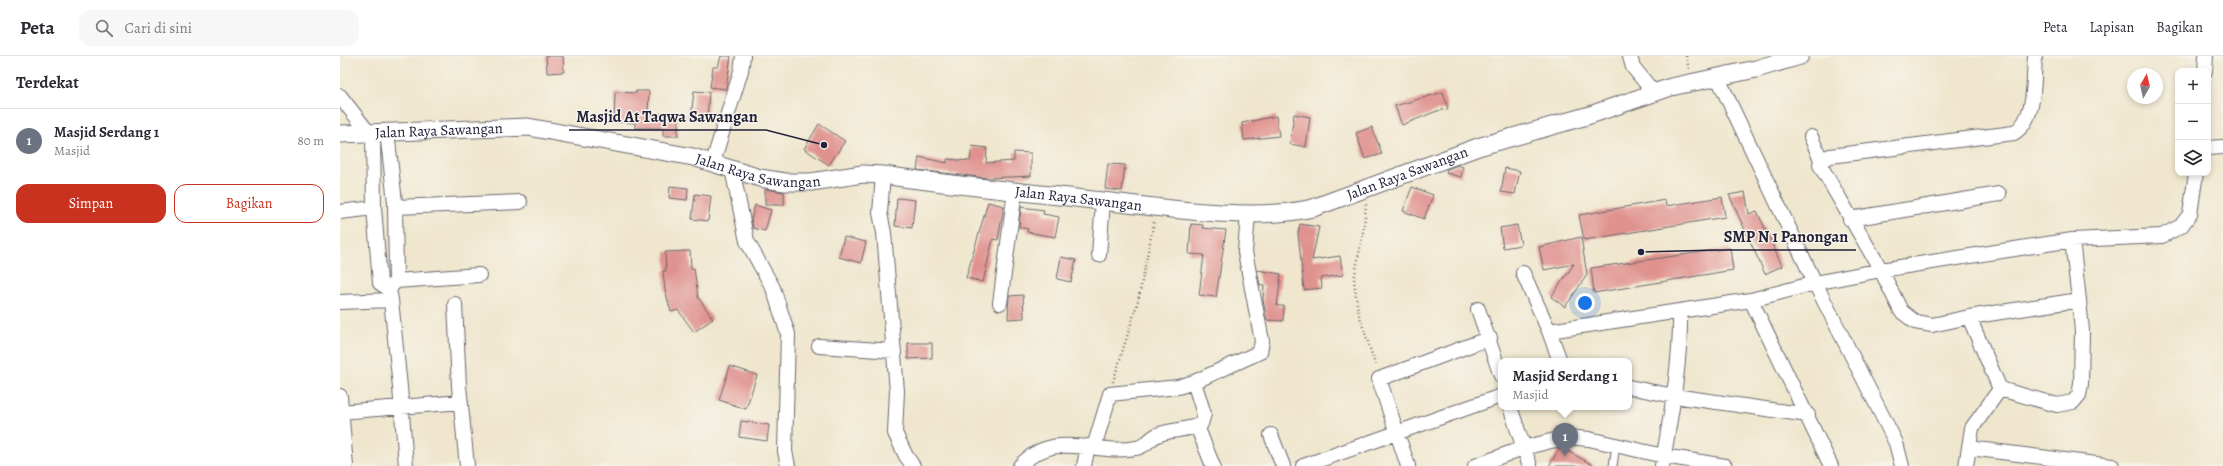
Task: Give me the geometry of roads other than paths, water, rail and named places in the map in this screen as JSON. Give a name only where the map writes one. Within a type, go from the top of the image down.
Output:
[{"type":"street","points":[[712,162],[741,72],[743,56]]},
{"type":"street","name":"Jalan Raya Sawangan","points":[[340,134],[528,127],[589,137],[712,162],[760,178],[785,182],[811,182],[863,174],[883,175],[1156,207],[1248,214],[1295,212],[1307,210],[1478,147],[1590,116],[1654,93],[1717,76],[1756,69],[1800,56]]},
{"type":"street","points":[[1821,160],[1830,156],[2014,134],[2019,130],[2026,119],[2032,100],[2035,56]]},
{"type":"street","points":[[2205,68],[2206,56]]},
{"type":"street","points":[[1630,57],[1633,67],[1641,79],[1654,93]]},
{"type":"street","points":[[1717,76],[1815,283],[1896,444],[1902,466]]},
{"type":"street","points":[[340,96],[376,132],[395,207],[392,290],[406,466]]},
{"type":"street","points":[[376,132],[374,208],[380,283],[392,290]]},
{"type":"street","points":[[1811,137],[1821,160],[1824,173],[1881,270],[1901,311],[1915,322],[1932,325],[1969,317],[2079,300]]},
{"type":"street","points":[[2211,148],[2223,147]]},
{"type":"street","points":[[732,169],[747,241],[773,288],[788,334],[785,451],[788,466]]},
{"type":"street","points":[[883,175],[880,213],[884,233],[897,391],[895,433],[906,456],[913,466]]},
{"type":"street","points":[[1550,331],[1751,300],[1815,283],[1881,270],[2072,240],[2162,236],[2173,232],[2181,226],[2190,214],[2196,176]]},
{"type":"street","points":[[1000,303],[1015,191]]},
{"type":"street","points":[[1850,219],[1999,194]]},
{"type":"street","points":[[1099,255],[1103,201]]},
{"type":"street","points":[[395,207],[520,202]]},
{"type":"street","points":[[340,212],[374,208]]},
{"type":"street","points":[[1084,466],[1110,394],[1178,387],[1194,382],[1260,352],[1262,341],[1245,252],[1248,214]]},
{"type":"street","points":[[2000,389],[2013,391],[2057,405],[2073,402],[2079,395],[2081,384],[2082,331],[2072,240]]},
{"type":"street","points":[[1523,273],[1550,331],[1559,358]]},
{"type":"street","points":[[340,302],[392,290],[479,275]]},
{"type":"street","points":[[1751,300],[1831,466]]},
{"type":"street","points":[[455,304],[461,402],[468,466]]},
{"type":"street","points":[[1478,309],[1490,338],[1498,366]]},
{"type":"street","points":[[1663,461],[1674,396],[1680,334],[1680,311]]},
{"type":"street","points":[[1969,317],[2000,389]]},
{"type":"street","points":[[1408,466],[1379,380],[1490,338]]},
{"type":"street","points":[[819,346],[894,351]]},
{"type":"street","points":[[1020,466],[1027,459],[1049,447],[1067,445],[1136,448],[1156,436],[1168,431],[1197,426],[1201,424],[1204,414],[1194,382]]},
{"type":"street","points":[[1632,387],[1674,396],[1808,416]]},
{"type":"street","points":[[1966,466],[1972,428],[2000,389]]},
{"type":"street","points":[[340,396],[346,466]]},
{"type":"street","points":[[1303,466],[1498,397]]},
{"type":"street","points":[[341,412],[461,402]]},
{"type":"street","points":[[1511,410],[1530,466]]},
{"type":"street","points":[[1197,426],[1213,466]]},
{"type":"street","points":[[1271,435],[1282,466]]},
{"type":"street","points":[[1475,466],[1523,448],[1567,437],[1589,439],[1616,445],[1663,461],[1725,466]]},
{"type":"street","points":[[1968,448],[2112,466]]},
{"type":"lane","points":[[1613,466],[1616,445]]},
{"type":"place","name":"Masjid At Taqwa Sawangan","points":[[824,145]]},
{"type":"place","name":"SMP N 1 Panongan","points":[[1641,252]]},
{"type":"place","name":"Masjid Serdang 1","points":[[1565,456]]}]
